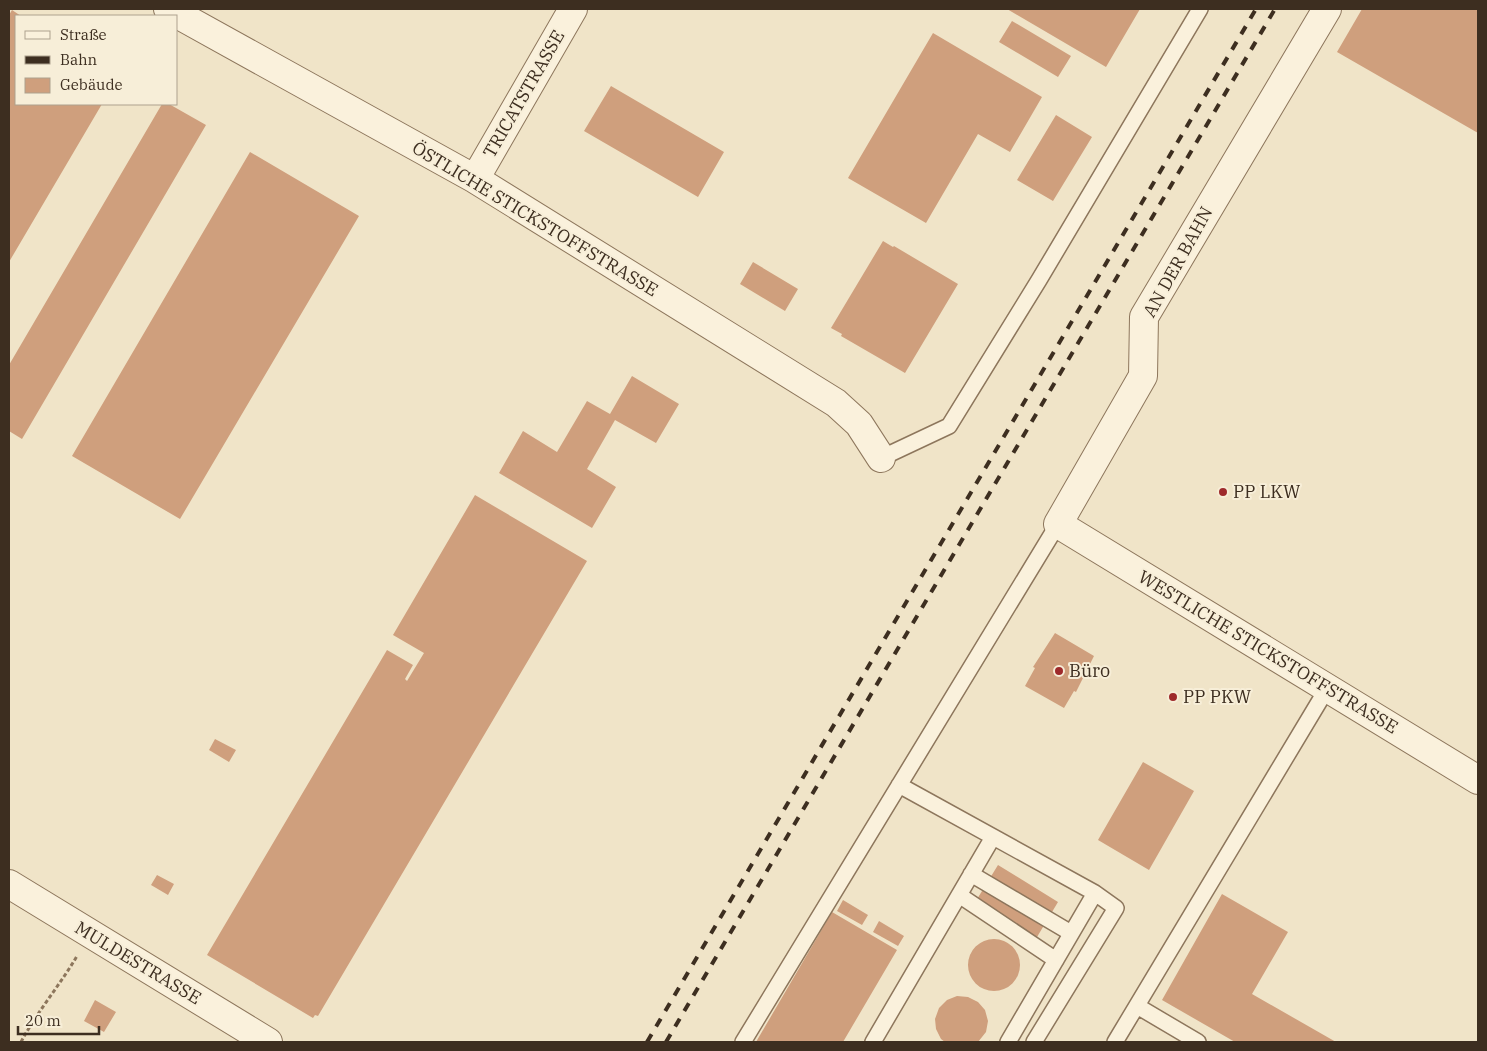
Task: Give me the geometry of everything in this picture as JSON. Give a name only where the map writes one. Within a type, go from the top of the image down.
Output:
[{"type":"street","name":"ÖSTLICHE STICKSTOFFSTRASSE","points":[[168,9],[475,179],[836,403],[859,424],[881,458]]},
{"type":"street","name":"TRICATSTRASSE","points":[[475,179],[573,9]]},
{"type":"street","name":"AN DER BAHN","points":[[1058,524],[1143,376],[1144,317],[1327,9]]},
{"type":"street","name":"WESTLICHE STICKSTOFFSTRASSE","points":[[1058,524],[1478,780]]},
{"type":"street","name":"MULDESTRASSE","points":[[9,884],[268,1042]]},
{"type":"lane","points":[[881,458],[949,426],[1039,280],[1200,9]]},
{"type":"lane","points":[[743,1042],[1058,524]]},
{"type":"lane","points":[[1115,1042],[1328,687]]},
{"type":"lane","points":[[899,786],[1095,893],[1116,908],[1034,1042]]},
{"type":"lane","points":[[873,1042],[993,837]]},
{"type":"lane","points":[[972,874],[1072,933]]},
{"type":"lane","points":[[1008,1042],[1095,893]]},
{"type":"lane","points":[[959,895],[1056,960]]},
{"type":"lane","points":[[1137,1006],[1198,1042]]},
{"type":"path","points":[[21,1042],[29,1027],[65,977],[90,933]]},
{"type":"building","points":[[1007,9],[1140,9],[1106,67]]},
{"type":"building","points":[[1362,9],[1478,9],[1478,133],[1337,52]]},
{"type":"building","points":[[12,10],[20,15],[15,15],[15,105],[101,105],[9,262],[9,15]]},
{"type":"building","points":[[1012,21],[1071,56],[1058,77],[999,42]]},
{"type":"building","points":[[933,33],[1042,97],[1010,152],[978,134],[926,223],[848,178]]},
{"type":"building","points":[[611,86],[724,152],[698,197],[584,131]]},
{"type":"building","points":[[161,105],[171,105],[206,125],[22,439],[9,431],[9,365]]},
{"type":"building","points":[[1056,115],[1092,137],[1053,201],[1017,180]]},
{"type":"building","points":[[250,152],[359,216],[180,519],[72,456]]},
{"type":"building","points":[[883,241],[958,284],[905,373],[841,336],[842,334],[831,328]]},
{"type":"building","points":[[753,262],[798,289],[785,311],[740,284]]},
{"type":"building","points":[[632,376],[679,404],[656,443],[615,420],[587,469],[616,487],[592,528],[499,473],[523,431],[557,452],[587,401],[610,414]]},
{"type":"building","points":[[475,495],[587,561],[318,1016],[315,1015],[313,1018],[207,955],[387,650],[413,665],[405,679],[407,681],[424,653],[393,635]]},
{"type":"building","name":"Büro","points":[[1055,633],[1094,656],[1076,692],[1074,691],[1064,708],[1025,686],[1035,668],[1033,667]]},
{"type":"building","points":[[215,739],[236,750],[229,762],[209,750]]},
{"type":"building","points":[[1143,762],[1194,791],[1149,870],[1098,840]]},
{"type":"building","points":[[998,865],[1058,902],[1031,947],[971,909]]},
{"type":"building","points":[[157,875],[174,884],[168,895],[151,885]]},
{"type":"building","points":[[1222,894],[1288,932],[1252,994],[1336,1042],[1235,1042],[1162,1000]]},
{"type":"building","points":[[843,900],[868,915],[862,925],[837,911]]},
{"type":"building","points":[[832,912],[897,950],[843,1042],[756,1042]]},
{"type":"building","points":[[879,921],[904,936],[898,946],[873,932]]},
{"type":"building","points":[[989,939],[999,939],[1008,943],[1016,951],[1020,965],[1016,979],[1008,987],[999,991],[989,991],[980,987],[972,979],[968,970],[968,960],[972,951],[980,943]]},
{"type":"building","points":[[957,996],[968,997],[978,1002],[985,1010],[988,1021],[986,1032],[978,1042],[945,1042],[941,1039],[936,1029],[935,1019],[939,1008],[947,1000]]},
{"type":"building","points":[[95,1000],[116,1012],[104,1032],[84,1021]]},
{"type":"railway","points":[[647,1042],[1256,9]]},
{"type":"railway","points":[[666,1042],[1275,9]]},
{"type":"place","name":"PP LKW","points":[[1223,492]]},
{"type":"place","name":"Büro","points":[[1059,671]]},
{"type":"place","name":"PP PKW","points":[[1173,697]]}]
